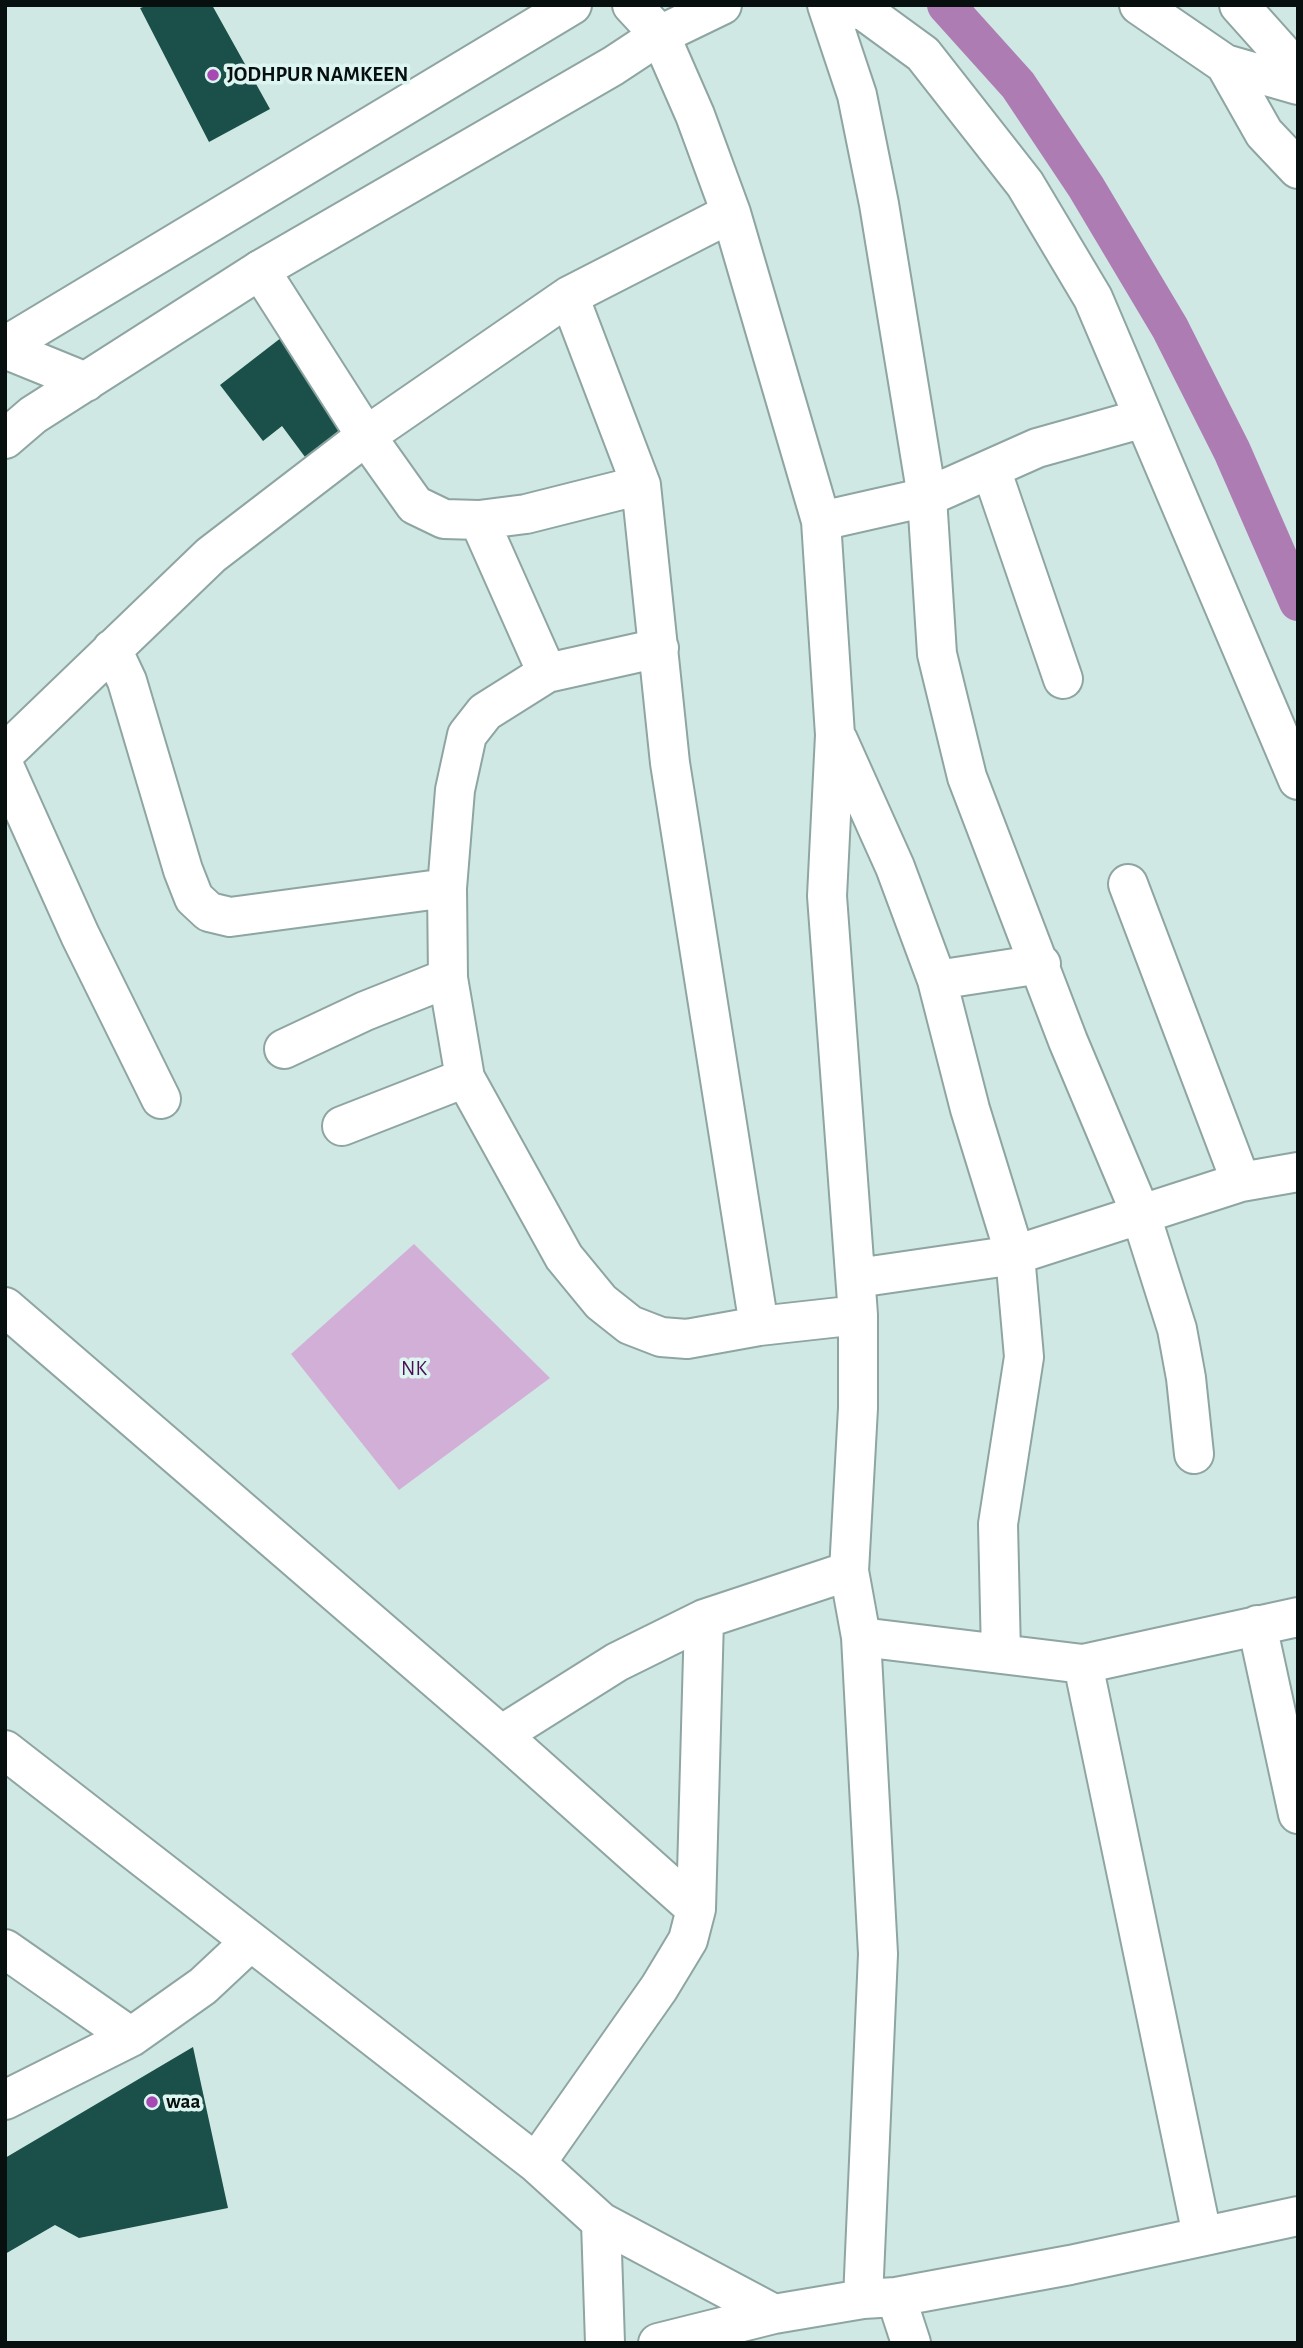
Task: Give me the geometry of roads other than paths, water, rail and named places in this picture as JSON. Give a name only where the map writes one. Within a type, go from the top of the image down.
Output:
[{"type":"street","points":[[5,348],[572,5]]},
{"type":"street","points":[[632,5],[660,36],[695,115],[731,213],[821,522],[835,734],[827,896],[858,1296],[858,1408],[849,1571],[861,1637],[878,1954],[880,2298],[911,2343]]},
{"type":"street","points":[[15,421],[86,382],[260,270],[613,66],[660,36],[722,5]]},
{"type":"street","points":[[1194,1454],[1186,1378],[1177,1329],[1140,1212],[1068,1041],[1041,964],[967,777],[937,654],[927,497],[879,204],[857,95],[828,5],[864,10],[923,54],[1025,184],[1093,298],[1298,780]]},
{"type":"street","points":[[1139,5],[1225,64],[1298,85]]},
{"type":"street","points":[[1238,5],[1298,71]]},
{"type":"street","points":[[1225,64],[1264,133],[1298,169]]},
{"type":"street","points":[[5,753],[211,555],[366,436],[569,296],[731,213]]},
{"type":"street","points":[[260,270],[366,436],[415,505],[444,519],[480,520],[526,514],[641,485]]},
{"type":"street","points":[[569,296],[641,485],[670,763],[759,1326]]},
{"type":"street","points":[[5,348],[86,382]]},
{"type":"street","points":[[821,522],[927,497],[1037,447],[1144,418]]},
{"type":"street","points":[[991,469],[1063,678]]},
{"type":"street","points":[[480,520],[547,673]]},
{"type":"street","points":[[659,648],[547,673],[485,712],[467,735],[455,790],[447,888],[448,978],[465,1079],[564,1257],[601,1302],[630,1325],[661,1337],[687,1339],[759,1326],[858,1296],[1015,1255],[1140,1212],[1241,1182],[1298,1172]]},
{"type":"street","points":[[112,649],[127,681],[183,870],[194,898],[209,912],[230,917],[447,888]]},
{"type":"street","points":[[835,734],[895,867],[937,980],[970,1109],[1015,1255],[1024,1357],[998,1524],[1001,1654]]},
{"type":"street","points":[[5,768],[80,935],[161,1099]]},
{"type":"street","points":[[1128,884],[1241,1182]]},
{"type":"street","points":[[937,980],[1041,964]]},
{"type":"street","points":[[284,1049],[365,1011],[448,978]]},
{"type":"street","points":[[342,1126],[465,1079]]},
{"type":"street","points":[[5,1307],[501,1735],[696,1909]]},
{"type":"street","points":[[501,1735],[617,1662],[704,1619],[849,1571]]},
{"type":"street","points":[[861,1637],[1083,1664],[1298,1617]]},
{"type":"street","points":[[536,2163],[659,1987],[688,1940],[696,1909],[704,1619]]},
{"type":"street","points":[[1257,1625],[1298,1814]]},
{"type":"street","points":[[1083,1664],[1202,2235]]},
{"type":"street","points":[[5,1750],[536,2163],[601,2222],[774,2314]]},
{"type":"street","points":[[5,2100],[131,2037],[203,1986],[250,1942]]},
{"type":"street","points":[[5,1949],[131,2037]]},
{"type":"street","points":[[658,2343],[774,2314],[1070,2265],[1298,2216]]},
{"type":"street","points":[[601,2222],[605,2343]]},
{"type":"waterway","points":[[946,5],[1018,85],[1086,187],[1170,328],[1232,451],[1298,602]]},
{"type":"place","name":"JODHPUR NAMKEEN","points":[[213,75]]},
{"type":"place","name":"waa","points":[[152,2102]]},
{"type":"park label","name":"NK","points":[[414,1369]]}]
